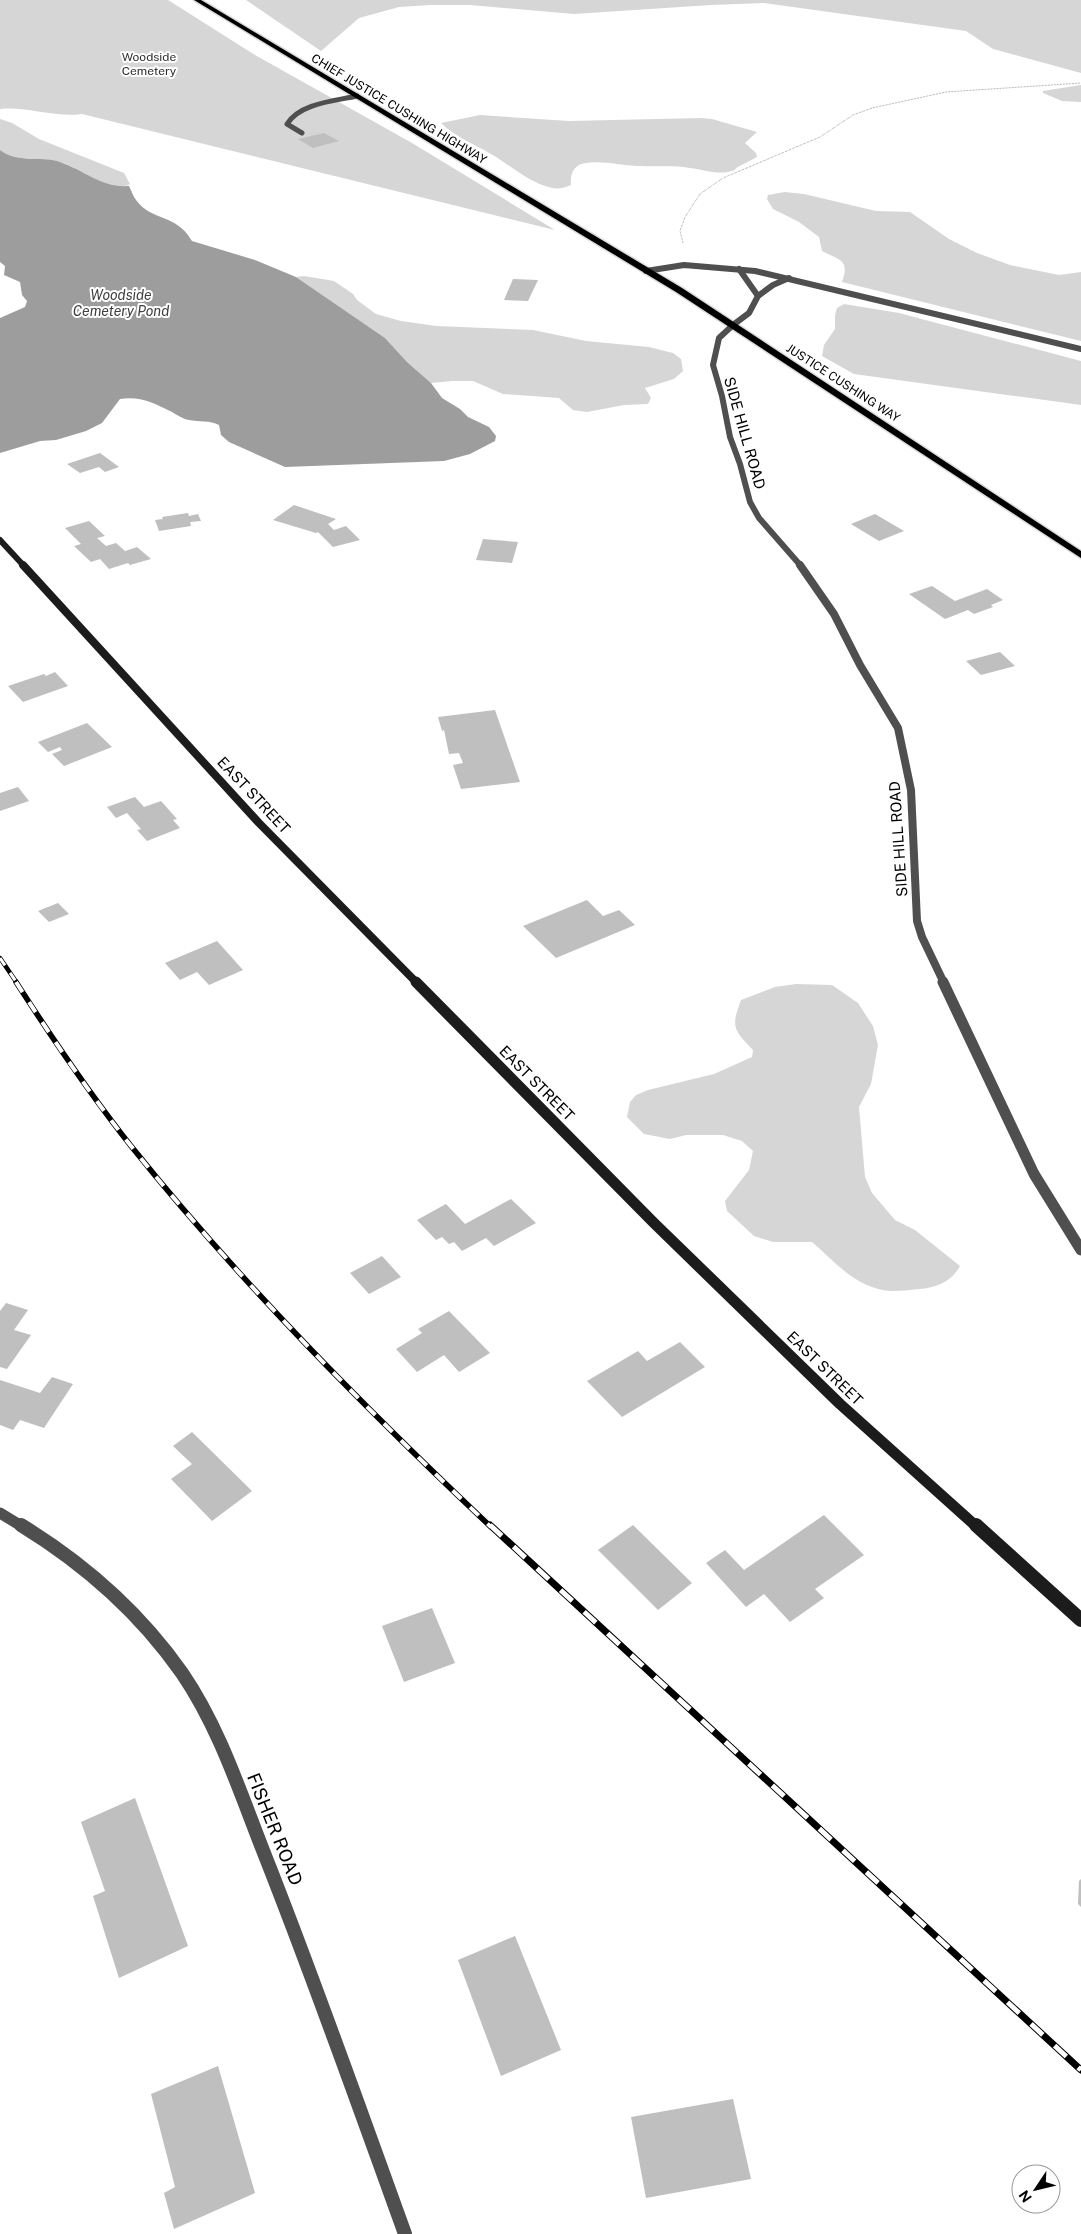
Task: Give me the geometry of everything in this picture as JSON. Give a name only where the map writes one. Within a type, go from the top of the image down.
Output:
[{"type":"main road","name":"CHIEF JUSTICE CUSHING HIGHWAY","points":[[197,0],[589,237]]},
{"type":"main road","name":"JUSTICE CUSHING WAY","points":[[589,237],[733,324],[1081,554]]},
{"type":"main road","name":"EAST STREET","points":[[0,540],[259,823],[654,1224],[840,1404],[1081,1620]]},
{"type":"street","points":[[302,133],[287,124],[288,120],[295,113],[307,108],[357,96]]},
{"type":"street","points":[[646,271],[673,266],[697,265],[739,269],[789,278],[1081,348]]},
{"type":"street","points":[[739,269],[758,296],[773,285],[789,278]]},
{"type":"street","name":"SIDE HILL ROAD","points":[[758,296],[749,313],[733,324],[719,338],[713,365],[722,396],[730,437],[740,464],[748,497],[759,518],[798,562],[817,587],[898,728],[911,790],[917,921],[922,937],[1034,1174],[1081,1250]]},
{"type":"street","name":"FISHER ROAD","points":[[0,1513],[27,1528],[71,1559],[112,1594],[155,1637],[183,1675],[215,1732],[287,1910],[405,2234]]},
{"type":"path","points":[[697,265],[684,245],[680,231],[685,217],[700,194],[723,178],[820,137],[853,115],[872,108],[946,92],[1081,83]]},
{"type":"green space","name":"Woodside Cemetery","points":[[0,0],[168,0],[255,55],[412,143],[555,230],[82,114],[72,115],[20,109],[0,109]]},
{"type":"green space","points":[[246,0],[1081,0],[1081,73],[993,49],[966,31],[764,3],[574,14],[470,5],[399,7],[359,18],[321,51]]},
{"type":"green space","points":[[1081,85],[1081,102],[1062,101],[1043,93],[1043,91]]},
{"type":"green space","points":[[480,115],[569,121],[712,119],[757,132],[745,143],[756,153],[757,157],[729,172],[600,162],[584,163],[573,171],[571,185],[562,188],[552,188],[528,178],[491,154],[458,136],[441,123]]},
{"type":"green space","points":[[0,119],[12,123],[39,139],[124,173],[130,184],[114,186],[60,162],[14,157],[7,154],[0,150]]},
{"type":"green space","points":[[785,192],[804,194],[876,211],[910,212],[949,239],[977,253],[1010,265],[1059,275],[1081,272],[1081,341],[842,282],[845,269],[842,262],[822,251],[819,237],[799,222],[773,209],[767,199],[768,195]]},
{"type":"green space","points":[[304,276],[334,281],[353,294],[357,300],[376,314],[401,321],[436,326],[533,330],[586,341],[649,347],[673,353],[681,359],[683,371],[674,379],[645,388],[651,398],[648,404],[624,405],[587,412],[573,410],[559,398],[503,394],[473,381],[431,383],[407,362],[385,338],[296,277]]},
{"type":"green space","points":[[844,304],[899,313],[1081,361],[1081,405],[854,374],[822,356],[824,345],[835,329],[837,308]]},
{"type":"green space","points":[[796,984],[832,985],[858,1003],[873,1026],[878,1045],[871,1084],[859,1107],[865,1177],[872,1193],[895,1220],[915,1230],[960,1266],[953,1276],[943,1283],[926,1288],[895,1291],[880,1289],[868,1286],[848,1274],[812,1242],[773,1242],[754,1236],[727,1211],[725,1201],[749,1170],[753,1151],[742,1141],[723,1135],[686,1135],[670,1139],[644,1134],[627,1117],[630,1102],[636,1095],[648,1090],[714,1074],[752,1057],[753,1050],[741,1037],[735,1022],[741,1000],[775,987]]},
{"type":"water","name":"Woodside Cemetery Pond","points":[[0,150],[14,157],[60,162],[102,182],[129,186],[142,207],[179,226],[192,241],[255,260],[296,277],[385,338],[407,362],[431,383],[442,398],[460,409],[468,417],[489,427],[496,436],[495,441],[470,454],[444,461],[285,467],[229,442],[221,435],[219,425],[216,423],[182,418],[153,403],[127,398],[120,399],[102,423],[86,431],[56,440],[40,441],[0,453],[0,318],[25,307],[27,301],[22,295],[20,282],[4,275],[5,266],[0,262]]},
{"type":"building","points":[[324,133],[339,141],[313,148],[298,139]]},
{"type":"building","points":[[513,279],[538,280],[528,301],[504,300]]},
{"type":"building","points":[[100,453],[119,467],[105,472],[99,467],[80,473],[67,464]]},
{"type":"building","points":[[294,505],[336,519],[328,524],[334,530],[346,526],[360,540],[333,547],[318,532],[273,520]]},
{"type":"building","points":[[188,513],[189,516],[198,514],[201,521],[190,522],[191,526],[159,531],[155,520]]},
{"type":"building","points":[[875,514],[904,531],[879,541],[851,524]]},
{"type":"building","points":[[89,521],[105,536],[97,538],[106,546],[116,543],[125,551],[137,547],[151,559],[109,569],[100,559],[91,562],[74,546],[81,544],[65,528]]},
{"type":"building","points":[[483,539],[518,542],[512,563],[476,560]]},
{"type":"building","points":[[932,586],[955,601],[987,589],[1003,600],[991,605],[993,607],[974,614],[968,610],[945,619],[909,594]]},
{"type":"building","points":[[1000,652],[1015,666],[981,675],[966,661]]},
{"type":"building","points":[[55,672],[68,686],[23,702],[8,686],[44,674],[46,676]]},
{"type":"building","points":[[495,710],[520,782],[461,789],[453,765],[463,763],[459,753],[449,754],[444,730],[442,731],[438,717]]},
{"type":"building","points":[[87,723],[112,747],[64,766],[52,754],[62,750],[60,747],[48,752],[38,742]]},
{"type":"building","points":[[18,787],[29,801],[0,811],[0,793]]},
{"type":"building","points":[[135,797],[144,807],[161,801],[177,819],[173,820],[180,828],[147,841],[137,830],[141,829],[127,813],[116,818],[107,807]]},
{"type":"building","points":[[587,900],[603,916],[619,910],[635,925],[556,958],[523,926]]},
{"type":"building","points":[[58,903],[69,914],[49,922],[38,911]]},
{"type":"building","points":[[217,941],[243,970],[209,985],[197,972],[180,980],[165,963]]},
{"type":"building","points":[[511,1199],[536,1223],[494,1246],[486,1238],[462,1251],[454,1242],[449,1244],[442,1237],[436,1240],[417,1220],[446,1204],[465,1224]]},
{"type":"building","points":[[382,1256],[401,1277],[369,1294],[350,1273]]},
{"type":"building","points":[[6,1303],[28,1310],[14,1330],[31,1335],[7,1369],[0,1367],[0,1311]]},
{"type":"building","points":[[449,1311],[490,1353],[459,1372],[444,1355],[417,1372],[396,1349],[422,1333],[418,1329]]},
{"type":"building","points":[[680,1342],[705,1367],[622,1417],[587,1381],[638,1351],[647,1361]]},
{"type":"building","points":[[52,1377],[73,1384],[44,1428],[20,1420],[13,1430],[0,1425],[0,1380],[40,1393]]},
{"type":"building","points":[[192,1432],[252,1491],[212,1521],[171,1479],[192,1464],[173,1446]]},
{"type":"building","points":[[824,1515],[864,1555],[815,1589],[824,1598],[790,1622],[764,1594],[746,1607],[706,1563],[725,1550],[744,1570]]},
{"type":"building","points":[[633,1525],[692,1583],[658,1610],[598,1550]]},
{"type":"building","points":[[432,1608],[455,1663],[404,1682],[382,1626]]},
{"type":"building","points":[[135,1798],[188,1946],[119,1978],[93,1896],[105,1891],[81,1822]]},
{"type":"building","points":[[1081,1879],[1081,1907],[1078,1904],[1079,1881]]},
{"type":"building","points":[[515,1936],[561,2050],[501,2076],[458,1960]]},
{"type":"building","points":[[218,2066],[255,2193],[174,2229],[164,2193],[175,2187],[151,2094]]},
{"type":"building","points":[[733,2099],[751,2179],[646,2198],[631,2117]]},
{"type":"railway","points":[[0,958],[17,983]]},
{"type":"railway","points":[[16,982],[71,1065],[115,1126],[215,1246],[350,1390],[491,1527]]},
{"type":"railway","points":[[490,1525],[1081,2070]]}]
